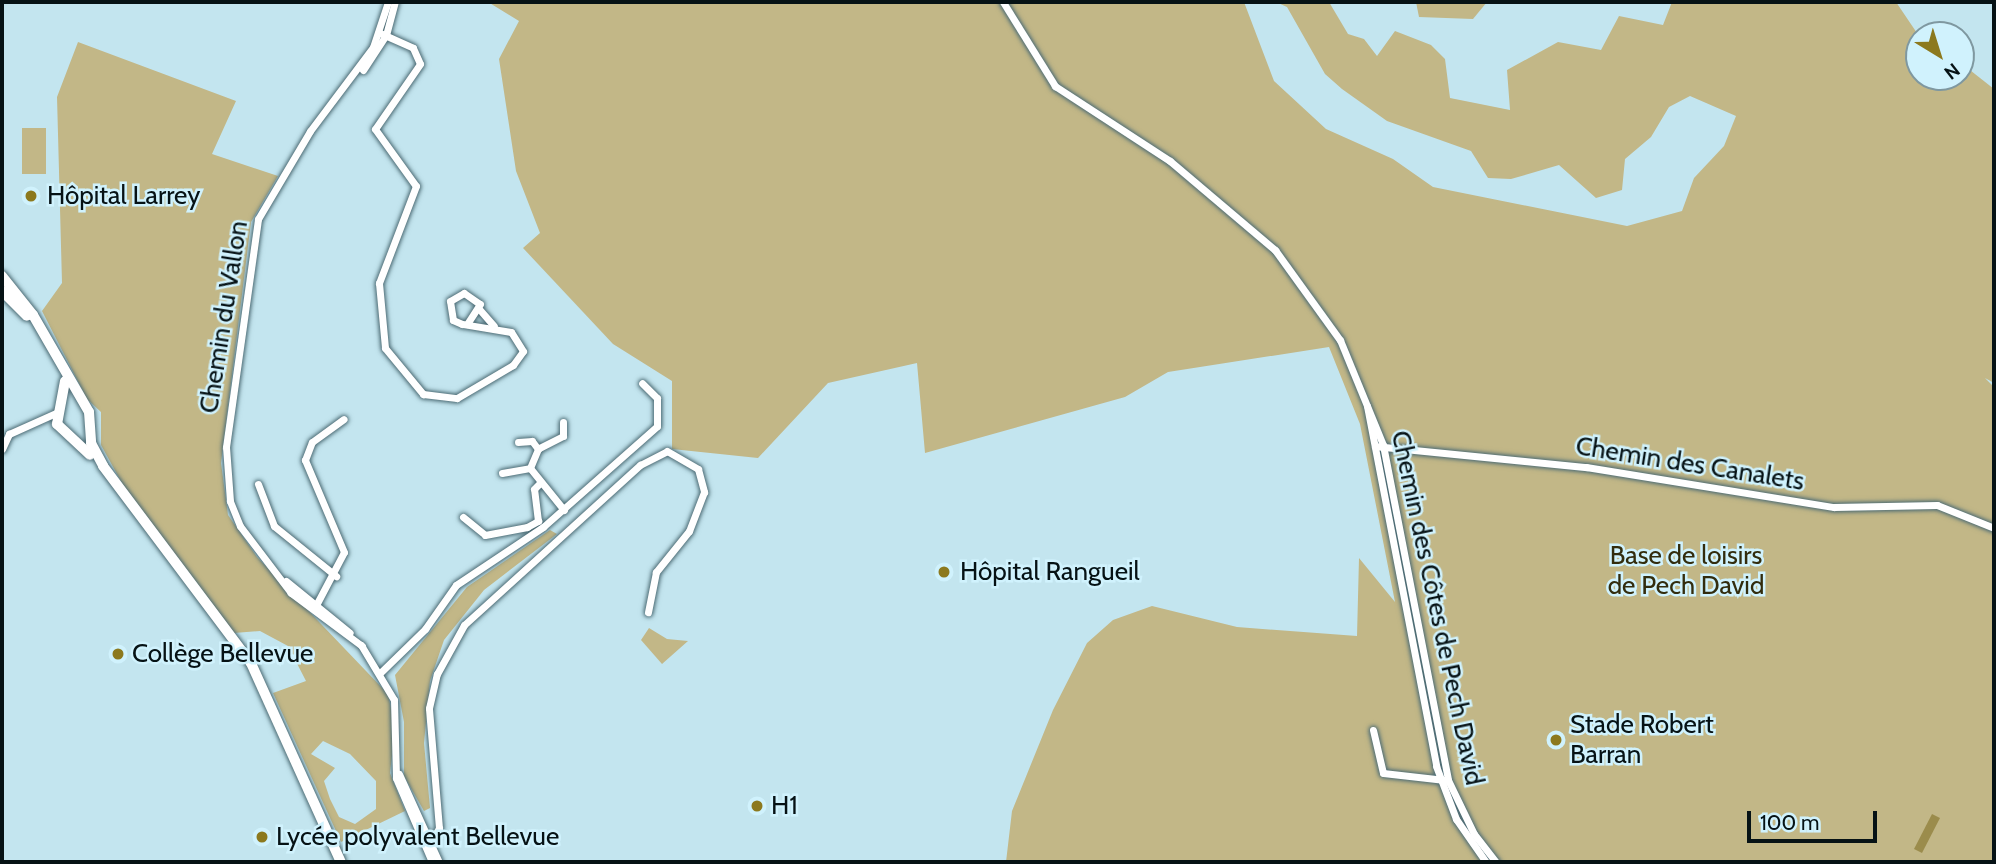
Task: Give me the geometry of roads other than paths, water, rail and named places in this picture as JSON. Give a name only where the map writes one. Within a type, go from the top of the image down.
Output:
[{"type":"street","name":"Chemin du Vallon","points":[[383,34],[388,2]]},
{"type":"street","name":"Chemin du Vallon","points":[[395,2],[383,34],[275,188],[251,243],[225,475],[240,526],[272,569],[313,609],[362,646],[381,672],[399,724],[396,767],[439,862]]},
{"type":"street","name":"Chemin des Côtes de Pech David","points":[[1003,2],[1055,86],[1170,161],[1286,261],[1327,318],[1364,395],[1379,445],[1444,780],[1456,819],[1486,862]]},
{"type":"street","points":[[383,34],[414,48],[420,64],[375,130],[415,186],[379,284],[385,348],[401,374],[424,394],[457,398],[520,359],[519,337],[494,326],[467,324],[450,316],[454,297],[474,296],[480,310],[494,326]]},
{"type":"street","points":[[2,276],[41,330],[65,380],[81,404],[97,455],[251,663],[341,862]]},
{"type":"street","points":[[2,291],[41,330]]},
{"type":"street","points":[[467,324],[480,310]]},
{"type":"street","points":[[59,428],[65,380]]},
{"type":"street","points":[[381,672],[425,629],[456,585],[564,510],[657,426],[657,398],[642,383]]},
{"type":"street","points":[[2,449],[18,428],[43,423],[60,409],[81,404]]},
{"type":"street","points":[[313,609],[336,576],[343,542],[310,484],[305,460],[312,442],[345,419]]},
{"type":"street","points":[[530,468],[538,449],[563,436],[564,422]]},
{"type":"street","points":[[43,423],[73,435],[128,499]]},
{"type":"street","points":[[73,435],[89,425]]},
{"type":"street","points":[[518,442],[532,441],[538,449]]},
{"type":"street","name":"Chemin des Canalets","points":[[1379,445],[1586,467],[1834,507],[1937,505],[1994,528]]},
{"type":"street","points":[[426,836],[439,828],[429,708],[437,674],[464,625],[640,465],[667,451],[698,469],[704,492],[689,531],[656,572],[648,612]]},
{"type":"street","points":[[530,468],[564,510]]},
{"type":"street","points":[[502,473],[530,468]]},
{"type":"street","points":[[463,517],[485,535],[527,527],[538,521],[534,489],[540,483]]},
{"type":"street","points":[[258,484],[274,526],[336,576]]},
{"type":"street","points":[[1373,730],[1383,773],[1444,780]]},
{"type":"street","name":"Chemin des Côtes de Pech David","points":[[1444,780],[1474,834],[1496,862]]},
{"type":"street","points":[[426,836],[436,812]]},
{"type":"street","name":"Chemin du Vallon","points":[[426,836],[432,862]]},
{"type":"place","name":"Hôpital Larrey","points":[[31,196]]},
{"type":"place","name":"Hôpital Rangueil","points":[[944,572]]},
{"type":"place","name":"Collège Bellevue","points":[[118,654]]},
{"type":"place","name":"Stade Robert Barran","points":[[1556,740]]},
{"type":"place","name":"H1","points":[[757,806]]},
{"type":"place","name":"Lycée polyvalent Bellevue","points":[[262,837]]},
{"type":"park label","name":"Base de loisirs de Pech David","points":[[1686,571]]}]
